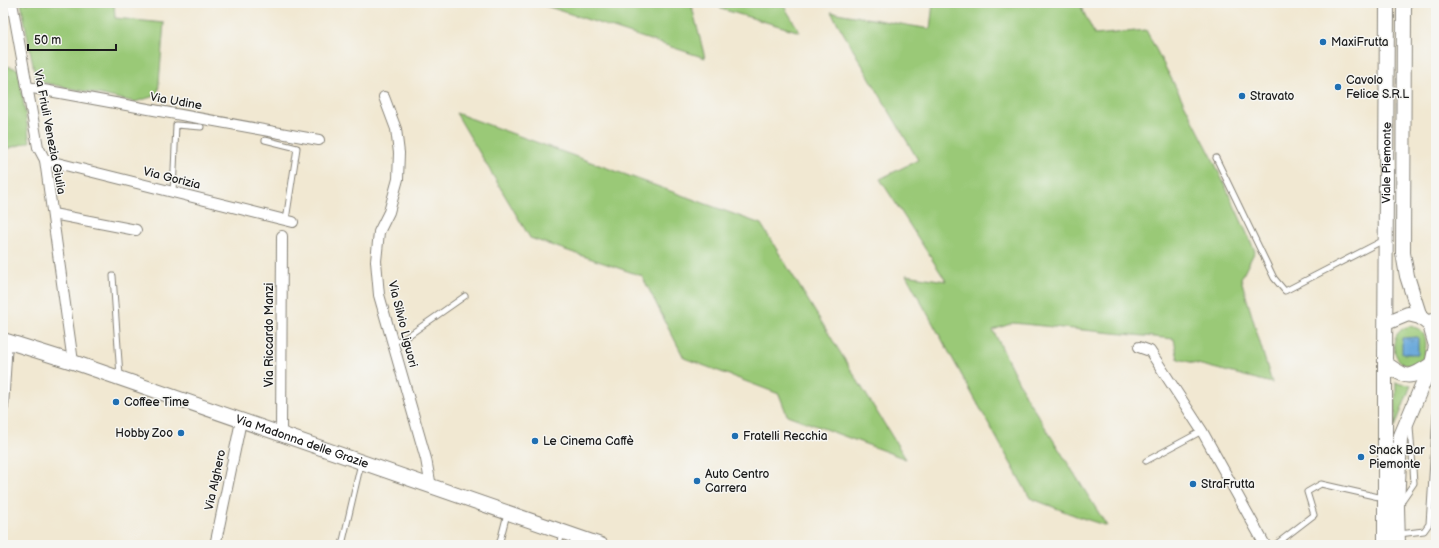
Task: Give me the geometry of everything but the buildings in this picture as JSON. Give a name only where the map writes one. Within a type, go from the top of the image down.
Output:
[{"type":"street","name":"Via Friuli Venezia Giulia","points":[[12,3],[38,147],[45,160],[73,362]]},
{"type":"street","name":"Viale Piemonte","points":[[1385,545],[1387,3]]},
{"type":"street","name":"Viale Piemonte","points":[[1398,540],[1397,507],[1400,438],[1409,414],[1434,362],[1436,346],[1430,325],[1406,276],[1403,253],[1404,3]]},
{"type":"street","name":"Via Udine","points":[[27,87],[319,140]]},
{"type":"street","name":"Via Silvio Liguori","points":[[384,97],[396,129],[399,153],[398,179],[389,212],[379,232],[376,261],[379,295],[426,459],[431,487]]},
{"type":"street","name":"Via Gorizia","points":[[45,160],[290,221]]},
{"type":"street","points":[[53,214],[136,230]]},
{"type":"street","name":"Via Riccardo Manzi","points":[[281,435],[282,236]]},
{"type":"street","points":[[1386,323],[1408,314],[1426,317]]},
{"type":"street","points":[[3,407],[5,340]]},
{"type":"street","name":"Via Madonna delle Grazie","points":[[5,340],[73,362],[507,513],[561,538],[600,545]]},
{"type":"street","points":[[1139,347],[1150,351],[1202,431],[1265,545]]},
{"type":"street","points":[[1385,363],[1400,375],[1414,375],[1434,362]]},
{"type":"street","name":"Via Alghero","points":[[216,545],[240,420]]},
{"type":"lane","points":[[173,192],[176,125],[201,128]]},
{"type":"lane","points":[[265,140],[297,148],[290,221]]},
{"type":"lane","points":[[1216,158],[1274,278],[1286,291],[1387,239]]},
{"type":"lane","points":[[113,276],[120,379]]},
{"type":"lane","points":[[393,342],[405,338],[465,296]]},
{"type":"lane","points":[[1398,540],[1424,531],[1429,524],[1436,414]]},
{"type":"lane","points":[[1146,461],[1202,431]]},
{"type":"lane","points":[[342,545],[362,462]]},
{"type":"lane","points":[[1274,545],[1314,515],[1307,492],[1321,484],[1384,498]]},
{"type":"lane","points":[[499,545],[507,513]]},
{"type":"green space","points":[[21,3],[114,3],[115,18],[164,23],[158,95],[135,102],[36,81]]},
{"type":"green space","points":[[537,3],[691,3],[705,58]]},
{"type":"green space","points":[[716,3],[782,3],[800,32],[721,9]]},
{"type":"green space","points":[[933,3],[1079,3],[1095,35],[1146,30],[1211,155],[1255,251],[1241,279],[1272,383],[1178,359],[1174,339],[1013,323],[993,330],[1025,395],[1107,526],[1030,498],[906,275],[946,281],[880,179],[918,160],[831,12],[930,29]]},
{"type":"green space","points":[[3,65],[18,69],[30,142],[6,149],[3,148]]},
{"type":"green space","points":[[456,113],[761,224],[906,459],[787,415],[779,394],[684,358],[642,276],[530,238]]},
{"type":"green space","points":[[1410,326],[1420,330],[1423,334],[1426,348],[1423,359],[1414,365],[1406,365],[1400,361],[1394,346],[1395,337],[1401,330]]},
{"type":"green space","points":[[1396,382],[1411,385],[1395,427]]},
{"type":"water","points":[[1418,337],[1418,354],[1402,354],[1402,338]]},
{"type":"place","name":"MaxiFrutta","points":[[1323,42]]},
{"type":"place","name":"Cavolo Felice S.R.L","points":[[1338,87]]},
{"type":"place","name":"Stravato","points":[[1242,96]]},
{"type":"place","name":"Coffee Time","points":[[116,402]]},
{"type":"place","name":"Hobby Zoo","points":[[181,433]]},
{"type":"place","name":"Fratelli Recchia","points":[[735,436]]},
{"type":"place","name":"Le Cinema Caffè","points":[[535,441]]},
{"type":"place","name":"Snack Bar Piemonte","points":[[1361,457]]},
{"type":"place","name":"Auto Centro Carrera","points":[[697,481]]},
{"type":"place","name":"StraFrutta","points":[[1193,484]]}]
